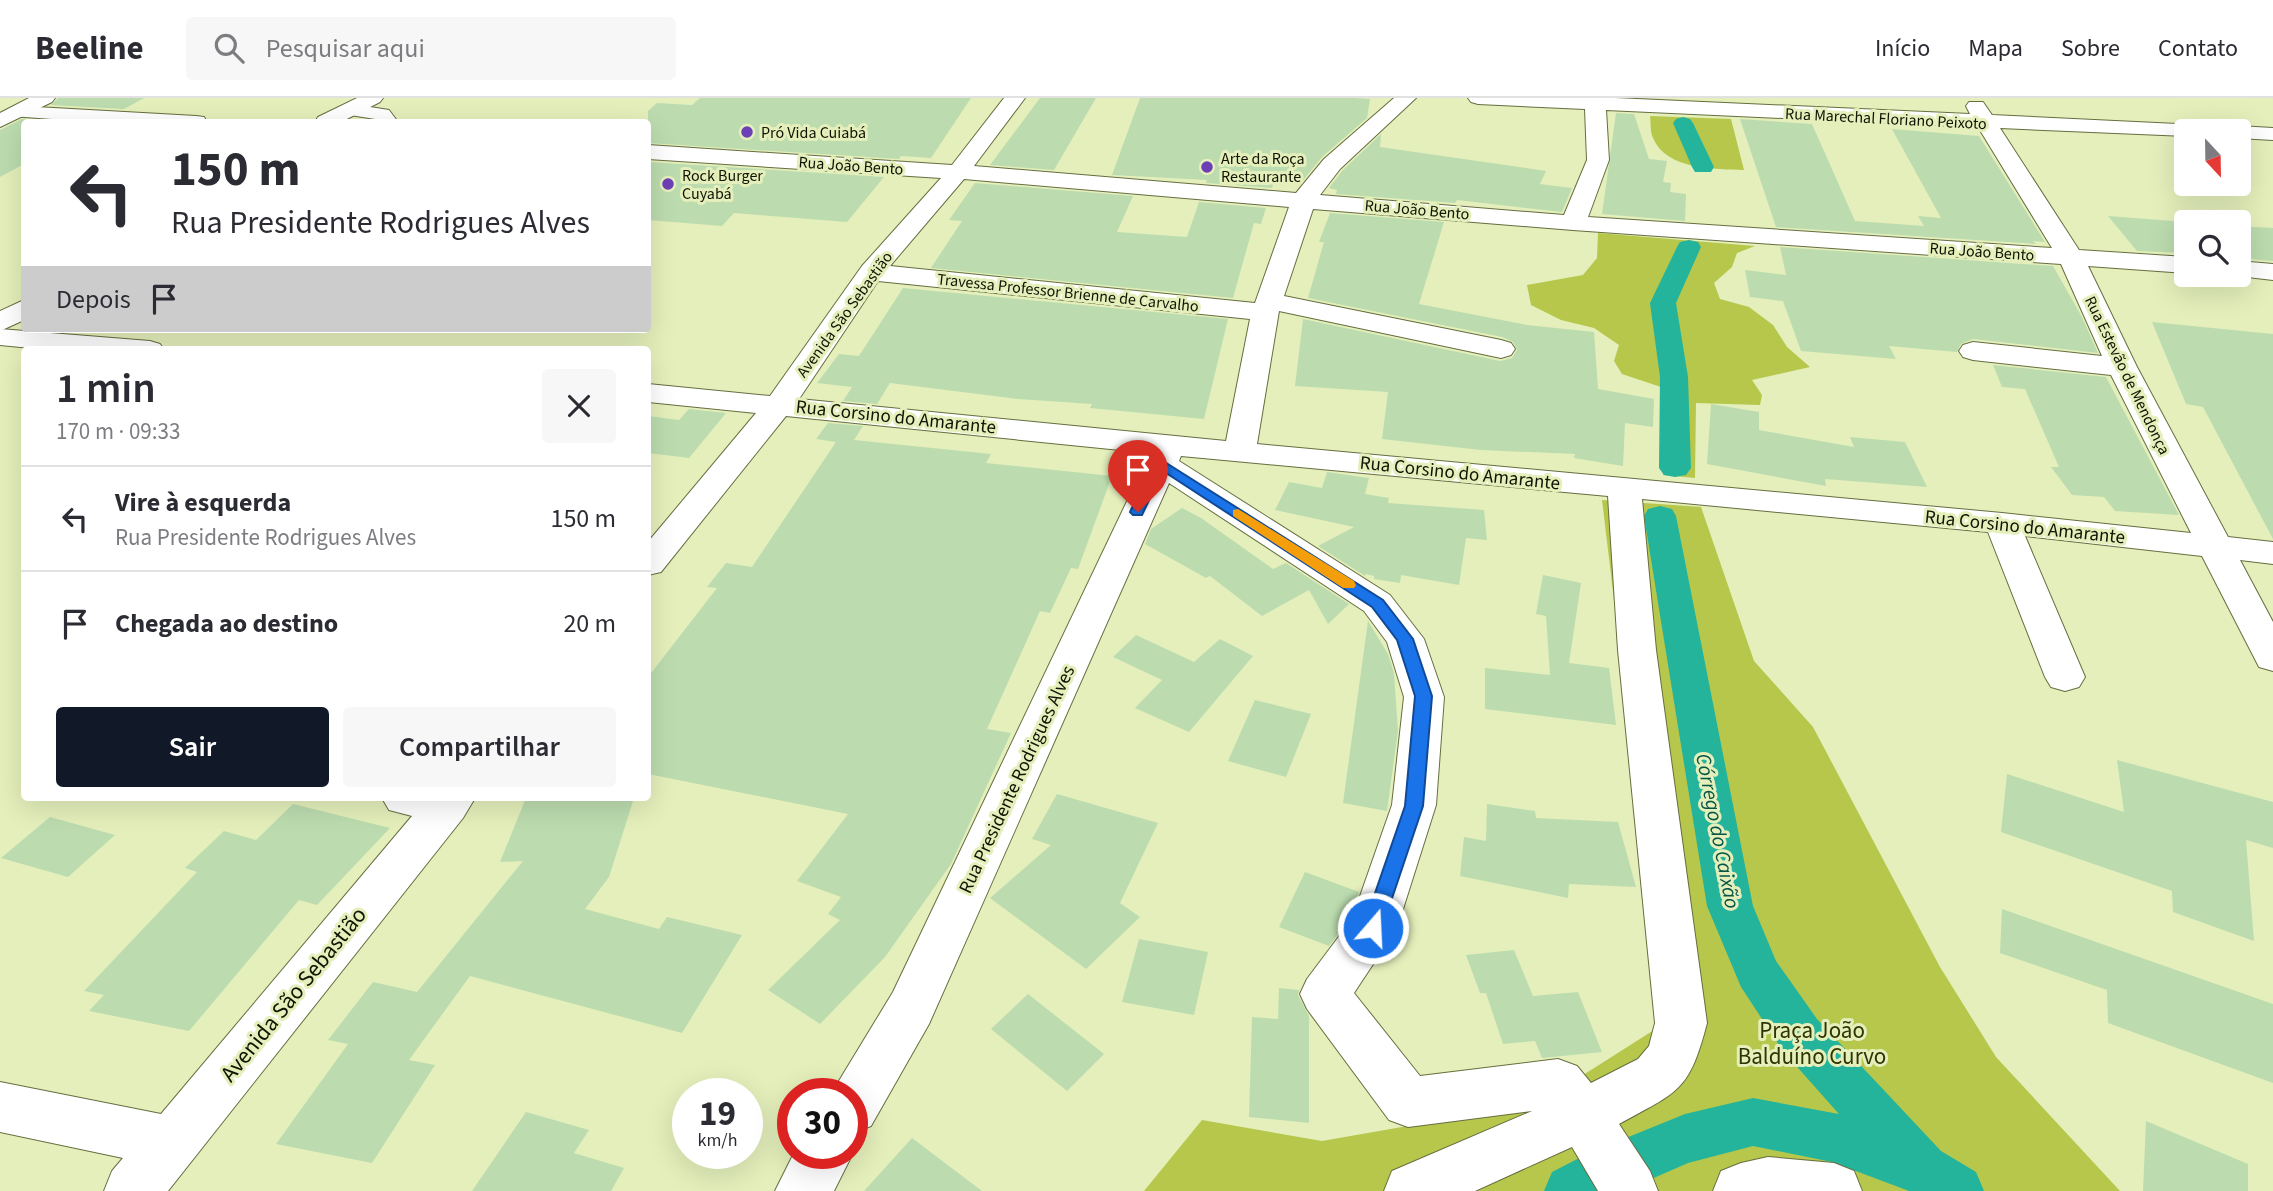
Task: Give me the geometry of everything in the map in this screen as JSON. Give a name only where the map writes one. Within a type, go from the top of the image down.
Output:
[{"type":"street","points":[[9,117],[45,98]]},
{"type":"street","points":[[332,119],[373,98]]},
{"type":"street","name":"Avenida São Sebastião","points":[[651,560],[780,404],[871,272],[958,172],[1015,98]]},
{"type":"street","points":[[1240,450],[1268,307],[1304,199],[1332,164],[1406,98]]},
{"type":"street","name":"Rua Marechal Floriano Peixoto","points":[[1478,98],[1595,104],[1979,110],[2174,128]]},
{"type":"street","points":[[1573,223],[1598,160],[1595,104]]},
{"type":"street","points":[[351,110],[382,114],[385,119]]},
{"type":"street","name":"Rua Estevão de Mendonça","points":[[1979,110],[2070,256],[2122,367],[2273,658]]},
{"type":"street","points":[[9,117],[84,119]]},
{"type":"street","points":[[2251,133],[2273,134]]},
{"type":"street","name":"Rua João Bento","points":[[651,152],[958,172],[1573,223],[2174,264]]},
{"type":"street","points":[[2251,271],[2273,272]]},
{"type":"street","name":"Travessa Professor Brienne de Carvalho","points":[[871,272],[1268,307],[1501,349]]},
{"type":"street","points":[[0,323],[21,310]]},
{"type":"street","points":[[0,337],[104,346]]},
{"type":"street","points":[[1973,351],[2122,367]]},
{"type":"street","name":"Rua Corsino do Amarante","points":[[651,393],[780,404],[1165,454],[1240,450],[2002,523],[2273,553]]},
{"type":"street","points":[[1165,454],[1377,603],[1405,639],[1424,696],[1414,806],[1373,928],[1325,994],[1408,1102],[1558,1083],[1593,1130],[1630,1191]]},
{"type":"street","name":"Rua Presidente Rodrigues Alves","points":[[868,1081],[911,1008],[1165,454]]},
{"type":"street","points":[[1412,1191],[1593,1130],[1657,1076],[1672,1057],[1681,1023],[1637,650],[1624,487]]},
{"type":"street","points":[[2002,523],[2065,677]]},
{"type":"street","name":"Avenida São Sebastião","points":[[132,1191],[435,801]]},
{"type":"street","points":[[0,1107],[172,1142]]},
{"type":"street","points":[[803,1191],[816,1169]]},
{"type":"street","points":[[1741,1191],[1768,1185],[1834,1191]]},
{"type":"green space","points":[[1650,116],[1731,119],[1744,170],[1693,166],[1669,156],[1659,149],[1653,138]]},
{"type":"green space","points":[[1598,233],[1755,246],[1737,253],[1732,267],[1714,283],[1720,299],[1749,307],[1773,325],[1787,347],[1810,367],[1752,380],[1762,395],[1760,405],[1696,403],[1695,478],[1663,475],[1664,388],[1622,374],[1614,361],[1619,345],[1594,328],[1561,320],[1531,305],[1527,285],[1583,275],[1597,258]]},
{"type":"green space","name":"Praça João Balduíno Curvo","points":[[1602,500],[1701,507],[1754,661],[1813,727],[1940,967],[1996,1057],[2120,1191],[1144,1191],[1202,1120],[1322,1141],[1539,1103],[1665,1023]]},
{"type":"building","points":[[58,98],[144,98],[124,109],[51,105]]},
{"type":"building","points":[[700,98],[971,98],[931,158],[901,156],[899,159],[651,143],[651,119],[648,119],[648,111],[657,103],[692,105]]},
{"type":"building","points":[[1040,98],[1096,98],[1054,170],[990,165]]},
{"type":"building","points":[[1140,98],[1370,99],[1367,118],[1322,157],[1301,183],[1275,179],[1272,188],[1206,183],[1207,180],[1112,175]]},
{"type":"building","points":[[1616,113],[1634,114],[1649,159],[1667,161],[1663,182],[1671,183],[1670,192],[1686,194],[1685,221],[1602,214]]},
{"type":"building","points":[[1740,119],[1812,124],[1855,221],[1924,226],[1918,216],[1941,218],[1892,129],[1979,136],[2045,242],[2033,241],[2036,244],[1776,227]]},
{"type":"building","points":[[21,120],[21,166],[0,177],[0,130]]},
{"type":"building","points":[[1381,134],[1380,147],[1546,171],[1540,184],[1572,188],[1562,212],[1457,200],[1455,203],[1336,194],[1337,190],[1329,188],[1342,171]]},
{"type":"building","points":[[651,162],[884,177],[847,222],[734,213],[722,226],[651,220]]},
{"type":"building","points":[[975,183],[1133,196],[1117,232],[1187,237],[1199,202],[1266,208],[1261,224],[1254,223],[1233,298],[931,268],[962,221],[949,220]]},
{"type":"building","points":[[1330,213],[1444,222],[1419,304],[1527,325],[1594,332],[1598,389],[1654,399],[1653,427],[1625,423],[1623,466],[1574,458],[1575,454],[1481,450],[1382,439],[1388,392],[1295,386],[1303,319],[1500,361],[1512,358],[1517,350],[1513,342],[1502,337],[1308,298],[1324,242],[1319,242]]},
{"type":"building","points":[[2108,216],[2174,221],[2174,253],[2137,251]]},
{"type":"building","points":[[2251,227],[2273,228],[2273,261],[2251,259]]},
{"type":"building","points":[[1780,247],[2053,266],[2082,317],[2098,353],[1973,339],[1961,344],[1957,352],[1889,346],[1896,359],[1801,351],[1783,301],[1750,297],[1745,270],[1786,275]]},
{"type":"building","points":[[903,288],[1228,319],[1204,419],[1090,408],[1092,404],[1018,399],[890,383],[877,404],[843,401],[852,387],[817,383],[839,354],[859,356]]},
{"type":"building","points":[[2152,322],[2273,334],[2273,539],[2203,407],[2186,404]]},
{"type":"building","points":[[1993,365],[2106,377],[2179,515],[2115,511],[2104,497],[2072,495],[2051,467],[2059,467],[2025,389],[2002,387]]},
{"type":"building","points":[[1711,404],[1759,412],[1759,430],[1854,447],[1850,437],[1905,442],[1927,487],[1825,479],[1826,486],[1707,464]]},
{"type":"building","points":[[689,409],[726,413],[689,458],[651,453],[651,416],[679,420]]},
{"type":"building","points":[[828,423],[863,426],[854,440],[991,454],[986,463],[1112,476],[1078,569],[1071,568],[1050,613],[1040,611],[987,729],[1011,733],[951,864],[885,957],[820,1024],[768,990],[840,920],[828,914],[841,897],[797,881],[848,814],[651,775],[651,673],[717,588],[707,587],[726,563],[752,567],[836,442],[816,439]]},
{"type":"building","points":[[1327,472],[1369,478],[1365,494],[1389,498],[1388,503],[1484,510],[1487,540],[1466,538],[1459,585],[1401,575],[1400,583],[1374,579],[1374,576],[1366,574],[1365,576],[1318,546],[1354,527],[1275,510],[1289,482],[1322,488]]},
{"type":"building","points":[[1182,508],[1201,518],[1273,569],[1286,563],[1349,604],[1328,624],[1309,590],[1262,616],[1210,576],[1206,578],[1145,544],[1151,529]]},
{"type":"building","points":[[1543,575],[1581,583],[1569,663],[1609,668],[1616,725],[1485,709],[1485,668],[1550,675],[1546,616],[1536,614]]},
{"type":"building","points":[[1368,621],[1388,654],[1394,673],[1398,731],[1387,811],[1343,803]]},
{"type":"building","points":[[1136,635],[1194,662],[1220,639],[1253,656],[1189,732],[1135,708],[1162,680],[1113,657]]},
{"type":"building","points":[[1255,700],[1311,714],[1286,777],[1228,761]]},
{"type":"building","points":[[2117,760],[2273,802],[2273,848],[2246,840],[2254,941],[2173,912],[2172,891],[2001,832],[2007,774],[2124,812]]},
{"type":"building","points":[[1057,794],[1158,823],[1120,903],[1140,917],[1086,969],[990,898],[1051,845],[1032,839]]},
{"type":"building","points":[[525,801],[633,801],[609,877],[585,909],[659,929],[667,917],[742,935],[682,1033],[470,976],[409,1060],[435,1065],[372,1163],[276,1144],[348,1044],[328,1040],[373,982],[417,992],[523,861],[500,862]]},
{"type":"building","points":[[293,804],[390,828],[317,905],[299,900],[189,1031],[89,1011],[104,995],[84,991],[197,872],[185,868],[224,831],[256,840]]},
{"type":"building","points":[[1487,804],[1535,811],[1536,818],[1618,822],[1636,887],[1569,884],[1568,898],[1460,876],[1464,837],[1486,841]]},
{"type":"building","points":[[50,817],[115,835],[68,877],[1,858]]},
{"type":"building","points":[[1305,872],[1359,892],[1350,918],[1329,946],[1279,927]]},
{"type":"building","points":[[2002,909],[2273,1004],[2273,1083],[2108,1023],[2107,990],[2000,953]]},
{"type":"building","points":[[1139,939],[1208,952],[1194,1015],[1122,1002]]},
{"type":"building","points":[[1514,950],[1533,996],[1578,992],[1602,1052],[1542,1058],[1535,1041],[1503,1044],[1486,993],[1480,993],[1466,955]]},
{"type":"building","points":[[1279,988],[1299,990],[1298,995],[1309,1016],[1309,1123],[1249,1117],[1252,1017],[1278,1019]]},
{"type":"building","points":[[1028,994],[1104,1054],[1067,1091],[991,1029]]},
{"type":"building","points":[[526,1112],[589,1130],[574,1153],[624,1168],[611,1191],[472,1191]]},
{"type":"building","points":[[2146,1121],[2248,1164],[2248,1191],[2143,1191]]},
{"type":"building","points":[[912,1138],[982,1191],[864,1191]]},
{"type":"waterway","name":"Córrego do Caixão","points":[[1683,123],[1703,167]]},
{"type":"waterway","name":"Córrego do Caixão","points":[[1675,468],[1674,377],[1663,303],[1689,247]]},
{"type":"waterway","name":"Córrego do Caixão","points":[[1660,516],[1730,906],[1758,973],[1800,1035],[1922,1169],[1957,1191]]},
{"type":"waterway","name":"Córrego do Caixão","points":[[1571,1191],[1608,1171],[1685,1139],[1753,1122],[1832,1137],[1918,1167]]},
{"type":"slow traffic","points":[[1238,513],[1348,585]]},
{"type":"place","name":"Pró Vida Cuiabá","points":[[747,132]]},
{"type":"place","name":"Arte da Roça Restaurante","points":[[1207,167]]},
{"type":"place","name":"Rock Burger Cuyabá","points":[[668,184]]},
{"type":"route","points":[[1138,512],[1160,463],[1377,603],[1405,639],[1424,696],[1414,806],[1373,928]]}]
